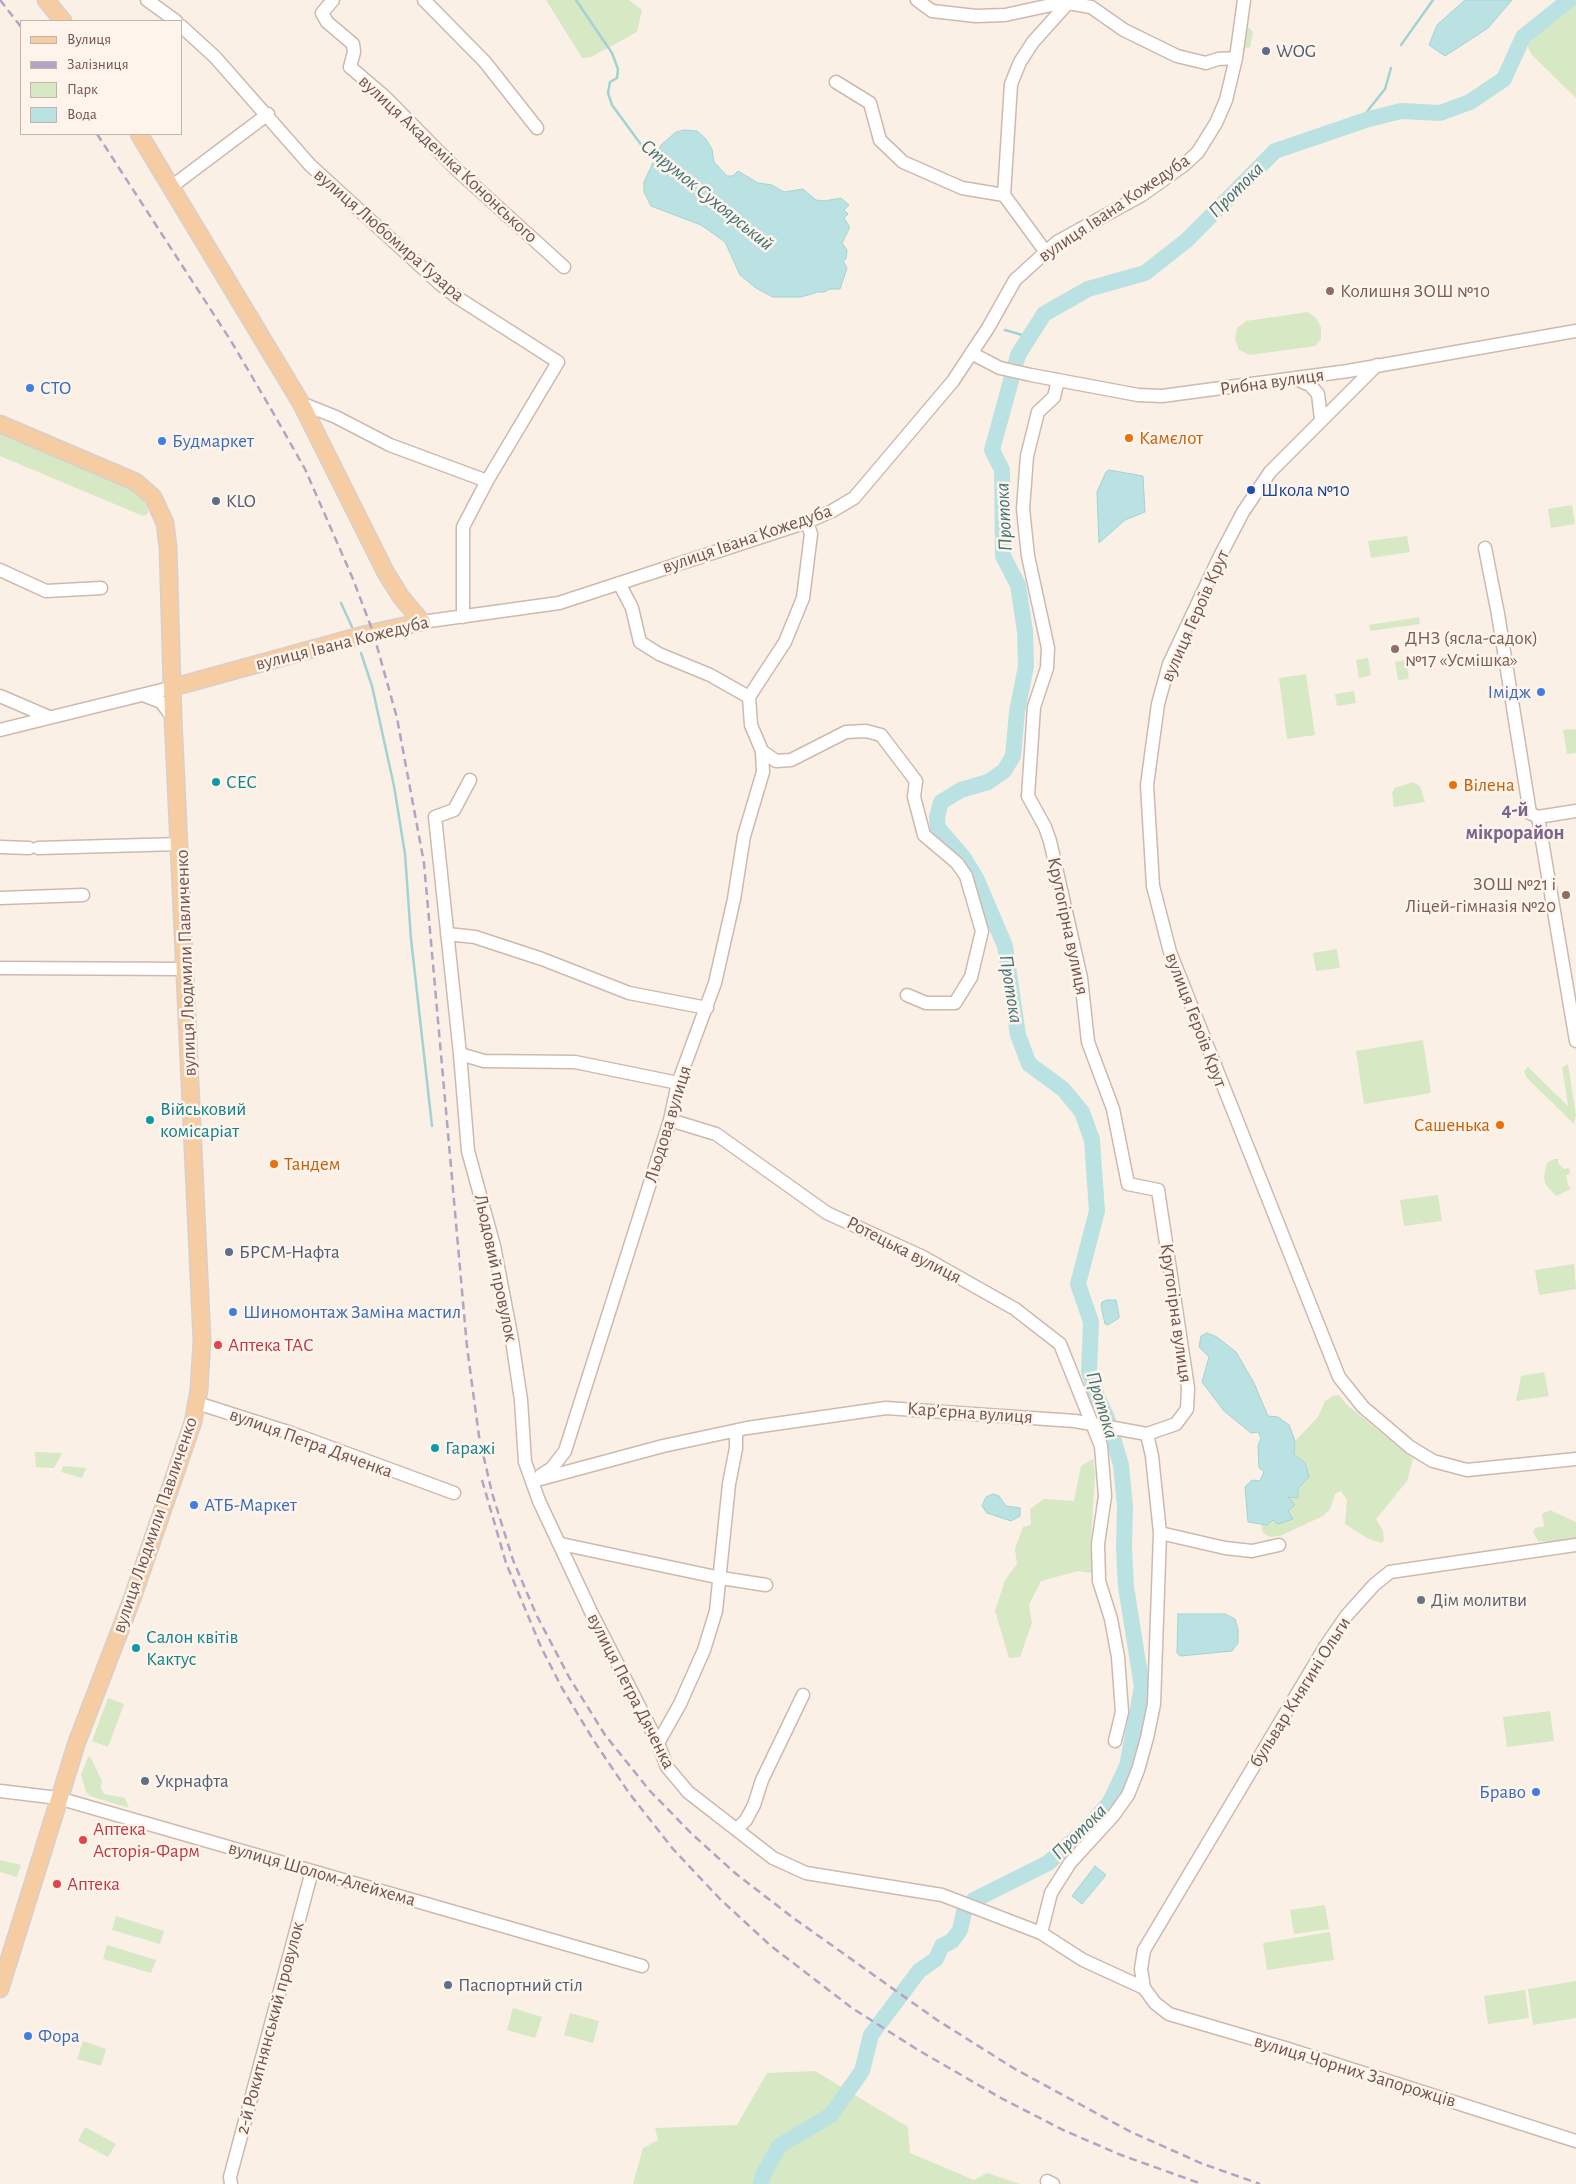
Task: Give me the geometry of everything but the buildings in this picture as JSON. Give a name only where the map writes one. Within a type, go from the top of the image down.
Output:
[{"type":"main road","points":[[46,0],[62,20]]},
{"type":"main road","points":[[140,135],[301,403],[386,573],[401,597],[422,622]]},
{"type":"main road","name":"вулиця Людмили Павличенко","points":[[0,424],[110,470],[145,488],[161,511],[167,534],[174,687],[173,712],[202,1340],[197,1403],[178,1469],[58,1798],[0,1989]]},
{"type":"main road","name":"вулиця Івана Кожедуба","points":[[174,687],[367,634],[422,622]]},
{"type":"main road","points":[[172,659],[179,673],[187,679],[197,681]]},
{"type":"main road","points":[[173,712],[180,695],[197,681]]},
{"type":"street","points":[[148,0],[175,20]]},
{"type":"street","name":"вулиця Академіка Кононського","points":[[332,0],[322,13],[327,22],[353,44],[354,52],[350,67],[384,96],[458,171],[564,267]]},
{"type":"street","points":[[424,0],[485,62],[537,128]]},
{"type":"street","points":[[917,0],[932,11],[976,16],[1005,15],[1031,8],[1068,3],[1091,4],[1124,30],[1177,56],[1206,64],[1218,59],[1236,58]]},
{"type":"street","name":"вулиця Івана Кожедуба","points":[[422,622],[560,603],[807,522],[843,505],[863,490],[953,381],[1015,280],[1045,251],[1072,232],[1150,190],[1184,165],[1198,152],[1216,123],[1226,100],[1236,58],[1244,0]]},
{"type":"street","points":[[1045,251],[1004,195],[1011,84],[1020,62],[1033,42],[1068,3]]},
{"type":"street","name":"вулиця Любомира Гузара","points":[[182,27],[215,57],[268,114],[310,165],[440,283],[458,298],[558,362],[486,481],[463,527],[463,617]]},
{"type":"street","points":[[836,82],[870,103],[880,140],[903,162],[962,188],[1004,195]]},
{"type":"street","points":[[171,187],[268,114]]},
{"type":"street","name":"Рибна вулиця","points":[[971,353],[1000,368],[1058,380],[1156,396],[1296,379],[1576,331]]},
{"type":"street","name":"вулиця Героїв Крут","points":[[1378,365],[1321,419],[1270,472],[1243,512],[1169,664],[1158,704],[1147,785],[1153,886],[1165,940],[1339,1378],[1356,1401],[1410,1447],[1433,1462],[1467,1470],[1576,1459]]},
{"type":"street","points":[[1296,379],[1310,385],[1318,394],[1321,419]]},
{"type":"street","name":"Крутогірна вулиця","points":[[1058,380],[1054,397],[1038,412],[1027,456],[1023,509],[1028,556],[1048,648],[1047,668],[1034,707],[1028,796],[1045,827],[1050,841],[1081,978],[1088,1042],[1113,1109],[1128,1184],[1158,1190],[1188,1388],[1187,1409],[1176,1424],[1147,1434]]},
{"type":"street","points":[[301,403],[397,448],[486,481]]},
{"type":"street","points":[[619,583],[632,608],[640,642],[659,654],[710,675],[748,697],[785,642],[803,598],[811,534],[807,522]]},
{"type":"street","points":[[1484,548],[1498,614],[1530,813],[1538,817],[1576,811]]},
{"type":"street","points":[[0,570],[46,591],[101,588]]},
{"type":"street","points":[[172,659],[169,674],[149,693],[173,712]]},
{"type":"street","name":"вулиця Івана Кожедуба","points":[[0,730],[174,687]]},
{"type":"street","points":[[0,696],[49,717]]},
{"type":"street","name":"Льодова вулиця","points":[[533,1481],[552,1468],[565,1451],[670,1120],[678,1083],[715,983],[732,909],[744,836],[763,772],[762,751],[751,725],[748,697]]},
{"type":"street","points":[[762,751],[776,761],[791,760],[846,732],[866,731],[881,734],[916,780],[914,797],[924,835],[957,863],[966,876],[982,931],[971,977],[955,1003],[926,1002],[907,995]]},
{"type":"street","name":"Льодовий провулок","points":[[470,780],[454,810],[435,817],[460,1054],[468,1151],[494,1246],[517,1374],[525,1462],[533,1481]]},
{"type":"street","points":[[1538,817],[1576,1041]]},
{"type":"street","points":[[0,847],[33,848],[180,844]]},
{"type":"street","points":[[0,898],[83,895]]},
{"type":"street","points":[[447,934],[474,937],[542,959],[629,994],[707,1008]]},
{"type":"street","points":[[0,968],[186,969]]},
{"type":"street","points":[[460,1054],[484,1061],[575,1062],[678,1083]]},
{"type":"street","name":"Ротецька вулиця","points":[[670,1120],[716,1134],[827,1214],[923,1257],[1015,1309],[1060,1344],[1093,1426]]},
{"type":"street","name":"вулиця Петра Дяченка","points":[[197,1403],[291,1433],[454,1493]]},
{"type":"street","name":"Карʼєрна вулиця","points":[[533,1481],[662,1446],[736,1432],[747,1428],[886,1408],[1075,1421],[1093,1426],[1147,1434]]},
{"type":"street","points":[[1093,1426],[1101,1446],[1105,1496],[1098,1544],[1099,1581],[1112,1620],[1119,1666],[1122,1712],[1115,1741]]},
{"type":"street","points":[[658,1743],[680,1704],[704,1650],[716,1611],[721,1578],[729,1484],[736,1448],[736,1432]]},
{"type":"street","points":[[1041,1933],[1051,1893],[1070,1863],[1113,1816],[1128,1795],[1138,1770],[1154,1704],[1160,1532],[1152,1456],[1147,1434]]},
{"type":"street","name":"вулиця Петра Дяченка","points":[[533,1481],[539,1501],[592,1614],[658,1743],[667,1767],[688,1792],[774,1858],[806,1873],[942,1894],[1041,1933],[1083,1960],[1144,1988]]},
{"type":"street","points":[[1160,1532],[1225,1548],[1252,1551],[1279,1545]]},
{"type":"street","points":[[560,1544],[721,1578],[766,1585]]},
{"type":"street","name":"бульвар Княгині Ольги","points":[[1144,1988],[1141,1969],[1144,1950],[1325,1647],[1347,1615],[1374,1585],[1390,1572],[1576,1545]]},
{"type":"street","points":[[737,1829],[746,1820],[754,1806],[762,1780],[803,1695]]},
{"type":"street","points":[[35,1796],[47,1793],[64,1781],[67,1790],[79,1804]]},
{"type":"street","name":"вулиця Шолом-Алейхема","points":[[0,1791],[58,1798],[642,1966]]},
{"type":"street","points":[[35,1796],[44,1802],[52,1818],[67,1805],[79,1804]]},
{"type":"street","name":"2-й Рокитнянський провулок","points":[[231,2184],[230,2177],[312,1871]]},
{"type":"street","name":"вулиця Чорних Запорожців","points":[[1144,1988],[1155,2003],[1170,2014],[1285,2048],[1576,2141]]},
{"type":"green space","points":[[546,0],[629,0],[642,10],[637,32],[591,57],[582,58]]},
{"type":"green space","points":[[1569,0],[1576,0],[1576,98],[1532,55],[1523,37]]},
{"type":"green space","points":[[1247,26],[1253,32],[1250,47],[1241,49]]},
{"type":"green space","points":[[1308,312],[1316,318],[1321,327],[1321,339],[1315,346],[1250,355],[1239,350],[1235,339],[1237,328],[1246,321]]},
{"type":"green space","points":[[0,431],[131,488],[142,497],[148,509],[148,514],[143,516],[0,456]]},
{"type":"green space","points":[[1572,505],[1575,524],[1551,528],[1548,509]]},
{"type":"green space","points":[[1407,536],[1410,552],[1371,558],[1368,541]]},
{"type":"green space","points":[[1419,617],[1420,624],[1370,631],[1369,625]]},
{"type":"green space","points":[[1368,658],[1371,675],[1359,678],[1356,660]]},
{"type":"green space","points":[[1406,660],[1409,679],[1398,680],[1395,662]]},
{"type":"green space","points":[[1306,674],[1315,735],[1287,739],[1279,678]]},
{"type":"green space","points":[[1354,691],[1356,703],[1337,706],[1335,694]]},
{"type":"green space","points":[[1576,729],[1576,753],[1567,754],[1563,730]]},
{"type":"green space","points":[[1413,782],[1420,786],[1425,802],[1394,807],[1392,793],[1395,788]]},
{"type":"green space","points":[[1337,949],[1340,968],[1316,971],[1313,953]]},
{"type":"green space","points":[[1423,1040],[1431,1093],[1364,1104],[1356,1051]]},
{"type":"green space","points":[[1568,1064],[1576,1115],[1574,1124],[1527,1078],[1524,1071],[1528,1067],[1568,1106],[1562,1067]]},
{"type":"green space","points":[[1558,1159],[1558,1163],[1564,1169],[1569,1168],[1570,1174],[1566,1175],[1571,1189],[1556,1196],[1546,1185],[1544,1177],[1547,1163]]},
{"type":"green space","points":[[1438,1195],[1442,1221],[1404,1226],[1400,1200]]},
{"type":"green space","points":[[1574,1264],[1576,1289],[1539,1295],[1535,1270]]},
{"type":"green space","points":[[1544,1372],[1549,1396],[1516,1401],[1521,1376]]},
{"type":"green space","points":[[1339,1395],[1346,1404],[1413,1459],[1407,1481],[1376,1519],[1383,1531],[1384,1541],[1381,1543],[1367,1538],[1345,1524],[1347,1500],[1341,1491],[1335,1494],[1330,1509],[1323,1516],[1280,1536],[1270,1537],[1263,1533],[1261,1525],[1267,1525],[1288,1511],[1288,1497],[1298,1488],[1305,1463],[1294,1454],[1295,1441],[1318,1417],[1325,1401]]},
{"type":"green space","points":[[35,1452],[62,1453],[54,1468],[36,1467]]},
{"type":"green space","points":[[1093,1459],[1095,1475],[1091,1540],[1092,1573],[1078,1571],[1041,1581],[1029,1605],[1032,1623],[1020,1657],[1009,1658],[995,1611],[1005,1580],[1017,1564],[1015,1549],[1023,1527],[1031,1525],[1030,1509],[1044,1499],[1074,1501],[1081,1466]]},
{"type":"green space","points":[[63,1466],[86,1468],[82,1478],[61,1472]]},
{"type":"green space","points":[[1550,1510],[1576,1522],[1576,1539],[1552,1542],[1538,1541],[1533,1532],[1535,1528],[1544,1526],[1542,1514]]},
{"type":"green space","points":[[108,1698],[124,1704],[108,1747],[92,1741]]},
{"type":"green space","points":[[1550,1711],[1554,1741],[1507,1747],[1503,1717]]},
{"type":"green space","points":[[88,1757],[91,1758],[102,1781],[101,1788],[104,1794],[125,1798],[129,1808],[90,1796],[86,1792],[81,1775]]},
{"type":"green space","points":[[0,1860],[21,1865],[17,1877],[0,1872]]},
{"type":"green space","points":[[1325,1905],[1329,1929],[1294,1934],[1290,1910]]},
{"type":"green space","points":[[116,1916],[164,1931],[160,1944],[112,1930]]},
{"type":"green space","points":[[1330,1932],[1334,1960],[1267,1970],[1263,1943]]},
{"type":"green space","points":[[107,1945],[156,1960],[151,1973],[103,1959]]},
{"type":"green space","points":[[1576,1981],[1576,2018],[1533,2025],[1528,1989]]},
{"type":"green space","points":[[1525,1990],[1529,2018],[1488,2024],[1484,1996]]},
{"type":"green space","points":[[513,2008],[542,2017],[535,2038],[507,2030]]},
{"type":"green space","points":[[570,2013],[599,2021],[593,2043],[564,2035]]},
{"type":"green space","points":[[83,2041],[106,2049],[101,2066],[77,2059]]},
{"type":"green space","points":[[815,2071],[908,2127],[910,2153],[974,2180],[987,2173],[1020,2184],[633,2184],[643,2148],[658,2140],[655,2128],[737,2125],[767,2073]]},
{"type":"green space","points":[[85,2127],[116,2144],[108,2157],[78,2141]]},
{"type":"water","points":[[1465,0],[1512,0],[1488,28],[1445,56],[1429,45],[1437,25]]},
{"type":"water","points":[[684,130],[697,131],[705,138],[712,149],[714,162],[727,176],[733,176],[738,171],[758,183],[772,185],[784,192],[803,189],[816,200],[824,201],[841,198],[849,205],[844,210],[848,214],[844,218],[849,229],[842,243],[847,250],[846,259],[843,261],[847,268],[840,289],[830,289],[801,297],[773,297],[756,288],[740,275],[725,242],[701,225],[651,206],[644,192],[644,182],[661,145],[676,132]]},
{"type":"water","points":[[1109,470],[1143,476],[1145,512],[1125,520],[1099,543],[1097,492],[1106,472]]},
{"type":"water","points":[[1116,1300],[1119,1315],[1119,1318],[1108,1325],[1105,1324],[1101,1306],[1102,1302]]},
{"type":"water","points":[[1207,1333],[1217,1337],[1236,1352],[1254,1383],[1268,1416],[1278,1417],[1289,1425],[1295,1441],[1294,1454],[1305,1463],[1309,1477],[1298,1488],[1298,1498],[1288,1497],[1295,1505],[1288,1511],[1293,1519],[1278,1524],[1273,1520],[1267,1525],[1248,1522],[1245,1487],[1252,1480],[1260,1481],[1264,1471],[1259,1468],[1258,1446],[1261,1438],[1258,1432],[1251,1433],[1224,1411],[1202,1382],[1209,1357],[1199,1347],[1201,1336]]},
{"type":"water","points":[[993,1494],[999,1496],[1006,1506],[1020,1508],[1020,1516],[1011,1521],[987,1513],[982,1506],[986,1497]]},
{"type":"water","points":[[1178,1614],[1225,1614],[1235,1619],[1238,1629],[1238,1643],[1232,1651],[1180,1656],[1177,1653]]},
{"type":"water","points":[[1095,1866],[1106,1875],[1082,1904],[1072,1896]]},
{"type":"waterway","name":"Струмок Сухоярський","points":[[576,0],[612,53],[618,69],[617,78],[610,82],[608,93],[612,105],[645,150],[658,160]]},
{"type":"waterway","points":[[1401,45],[1433,0]]},
{"type":"waterway","name":"Протока","points":[[761,2184],[763,2175],[779,2146],[831,2115],[862,2071],[871,2035],[919,1971],[936,1959],[942,1946],[952,1941],[960,1930],[964,1912],[974,1900],[1048,1863],[1087,1828],[1110,1802],[1127,1766],[1142,1687],[1126,1587],[1124,1550],[1125,1506],[1121,1465],[1107,1418],[1096,1394],[1089,1371],[1091,1322],[1078,1284],[1097,1211],[1092,1140],[1082,1112],[1063,1089],[1029,1064],[1018,1035],[1005,946],[976,878],[963,857],[938,828],[937,817],[941,802],[961,790],[988,782],[1004,771],[1013,756],[1017,712],[1026,666],[1025,631],[1018,585],[1003,556],[1002,470],[992,450],[1018,355],[1044,314],[1088,289],[1145,273],[1187,240],[1275,151],[1369,119],[1401,111],[1440,113],[1470,102],[1504,79],[1523,37],[1569,0]]},
{"type":"waterway","points":[[1358,123],[1385,89],[1391,68]]},
{"type":"waterway","name":"Струмок Сухоярський","points":[[1005,330],[1029,337]]},
{"type":"waterway","points":[[341,603],[352,627]]},
{"type":"waterway","points":[[361,653],[372,686],[394,786],[405,854],[411,939],[432,1126]]},
{"type":"railway","points":[[0,0],[20,26]]},
{"type":"railway","points":[[98,135],[231,341],[305,469],[353,579],[373,632],[397,718],[424,863],[467,1347],[479,1436],[492,1493],[513,1560],[536,1614],[569,1677],[605,1735],[650,1791],[692,1834],[735,1873],[792,1917],[937,2020],[1015,2069],[1131,2132],[1203,2164],[1260,2184]]},
{"type":"railway","points":[[482,1480],[506,1563],[541,1647],[562,1688],[594,1741],[629,1793],[673,1849],[720,1899],[771,1946],[852,2008],[918,2050],[1001,2098],[1063,2130],[1121,2155],[1202,2184]]},
{"type":"place","name":"WOG","points":[[1266,51]]},
{"type":"place","name":"Колишня ЗОШ №10","points":[[1330,291]]},
{"type":"place","name":"СТО","points":[[30,388]]},
{"type":"place","name":"Камєлот","points":[[1129,438]]},
{"type":"place","name":"Будмаркет","points":[[162,441]]},
{"type":"place","name":"Школа №10","points":[[1251,490]]},
{"type":"place","name":"KLO","points":[[216,501]]},
{"type":"place","name":"ДНЗ (ясла-садок) №17 «Усмішка»","points":[[1395,649]]},
{"type":"place","name":"Імідж","points":[[1541,692]]},
{"type":"place","name":"СЕС","points":[[216,782]]},
{"type":"place","name":"Вілена","points":[[1453,785]]},
{"type":"place","name":"ЗОШ №21 і Ліцей-гімназія №20","points":[[1566,895]]},
{"type":"place","name":"Військовий комісаріат","points":[[150,1120]]},
{"type":"place","name":"Сашенька","points":[[1500,1125]]},
{"type":"place","name":"Тандем","points":[[274,1164]]},
{"type":"place","name":"БРСМ-Нафта","points":[[229,1252]]},
{"type":"place","name":"Шиномонтаж Заміна мастил","points":[[233,1312]]},
{"type":"place","name":"Аптека ТАС","points":[[218,1345]]},
{"type":"place","name":"Гаражі","points":[[435,1448]]},
{"type":"place","name":"АТБ-Маркет","points":[[194,1505]]},
{"type":"place","name":"Дім молитви","points":[[1421,1600]]},
{"type":"place","name":"Салон квітів Кактус","points":[[136,1648]]},
{"type":"place","name":"Укрнафта","points":[[145,1781]]},
{"type":"place","name":"Браво","points":[[1536,1792]]},
{"type":"place","name":"Аптека Асторія-Фарм","points":[[83,1840]]},
{"type":"place","name":"Аптека","points":[[57,1884]]},
{"type":"place","name":"Паспортний стіл","points":[[448,1985]]},
{"type":"place","name":"Фора","points":[[28,2036]]},
{"type":"district","name":"4-й мікрорайон","points":[[1515,822]]}]
